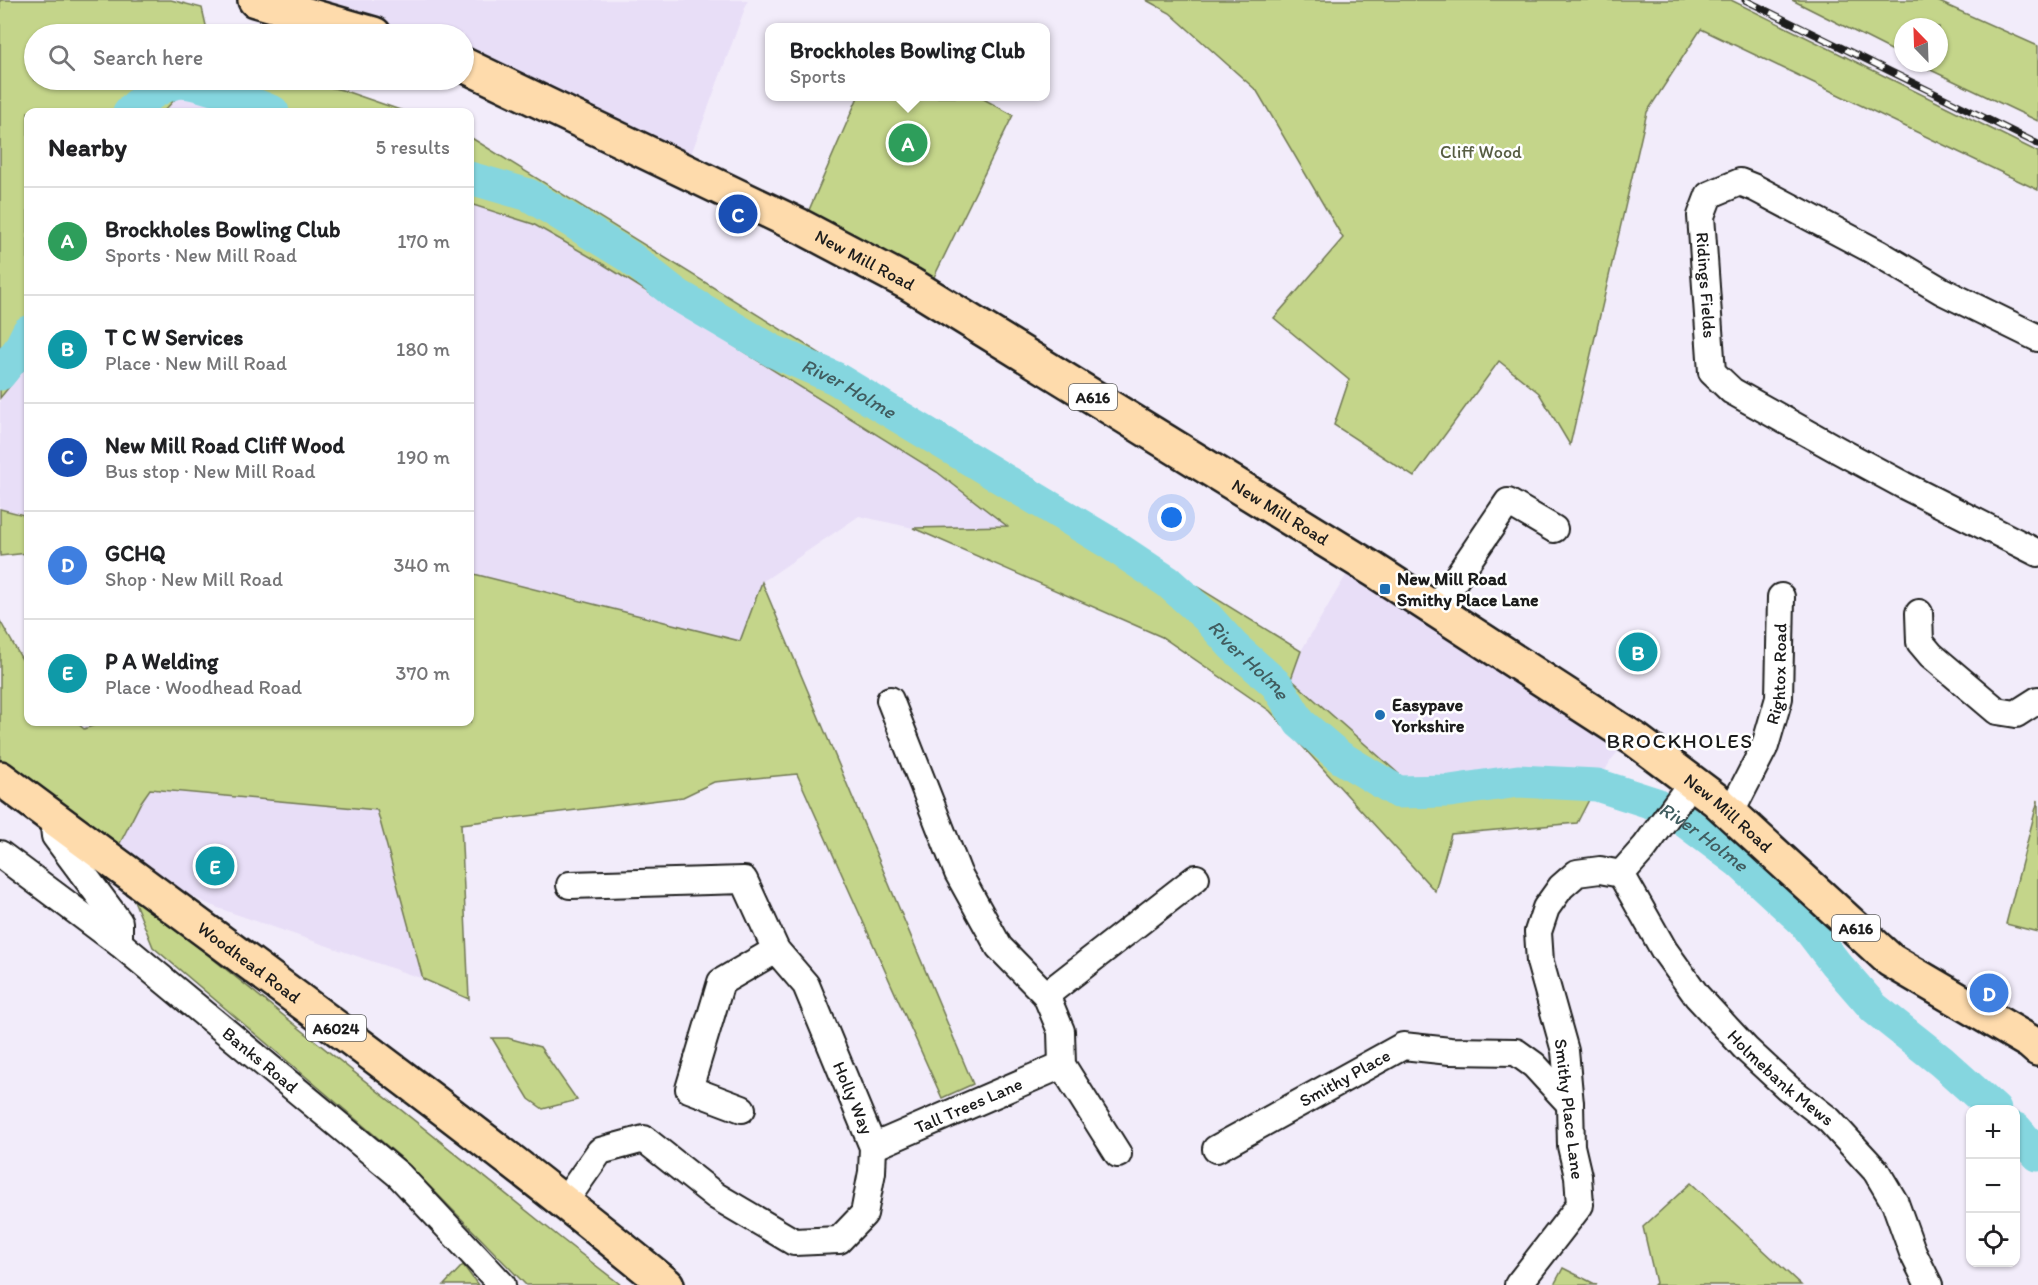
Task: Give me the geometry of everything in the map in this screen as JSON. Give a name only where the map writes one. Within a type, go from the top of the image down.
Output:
[{"type":"main road","points":[[255,0],[339,24]]},
{"type":"main road","name":"New Mill Road","points":[[474,70],[800,226],[910,284],[1436,608],[1636,740],[1686,789],[1731,812],[1890,960],[2035,1042]]},
{"type":"main road","name":"Woodhead Road","points":[[0,778],[164,898],[565,1201],[667,1285]]},
{"type":"street","name":"Ridings Fields","points":[[2038,338],[1942,291],[1755,188],[1740,182],[1708,195],[1701,216],[1712,372],[1732,391],[1903,485],[2038,553]]},
{"type":"street","points":[[1436,608],[1508,502],[1554,530]]},
{"type":"street","name":"Rightox Road","points":[[1731,812],[1765,746],[1779,698],[1781,597]]},
{"type":"street","points":[[1919,613],[1920,642],[1925,649],[1997,711],[2016,714],[2038,700]]},
{"type":"street","points":[[890,700],[958,873],[999,947],[1046,995],[1061,1031],[1062,1065],[1118,1154]]},
{"type":"street","points":[[1622,874],[1660,827],[1686,789]]},
{"type":"street","points":[[53,818],[55,837],[119,922],[119,943]]},
{"type":"street","name":"Banks Road","points":[[0,854],[119,943],[399,1175],[502,1285]]},
{"type":"street","name":"Smithy Place Lane","points":[[1518,1285],[1580,1204],[1578,1176],[1570,1146],[1570,1104],[1565,1051],[1540,962],[1538,932],[1546,908],[1561,886],[1578,873],[1600,870],[1622,874]]},
{"type":"street","name":"Holmebank Mews","points":[[1622,874],[1664,950],[1697,996],[1788,1089],[1829,1120],[1876,1171],[1895,1203],[1913,1253],[1929,1285]]},
{"type":"street","points":[[1046,995],[1196,878]]},
{"type":"street","name":"Holly Way","points":[[565,1201],[600,1151],[644,1139],[716,1196],[794,1242],[839,1240],[864,1214],[872,1172],[873,1147],[806,985],[776,950],[744,880],[570,885]]},
{"type":"street","points":[[742,1109],[689,1089],[721,982],[776,950]]},
{"type":"street","name":"Smithy Place","points":[[1216,1149],[1403,1046],[1450,1052],[1516,1052],[1534,1065],[1570,1104]]},
{"type":"street","name":"Tall Trees Lane","points":[[873,1147],[1062,1065]]},
{"type":"shaded area","points":[[299,0],[748,0],[690,157],[474,54],[474,24],[382,24]]},
{"type":"shaded area","points":[[184,90],[253,90],[249,108],[167,108]]},
{"type":"shaded area","points":[[474,205],[533,224],[601,263],[937,472],[1008,526],[913,528],[859,516],[762,582],[740,642],[474,574]]},
{"type":"shaded area","points":[[24,369],[24,514],[0,509],[0,398]]},
{"type":"shaded area","points":[[1351,567],[1621,748],[1611,760],[1594,790],[1408,782],[1291,678],[1301,651]]},
{"type":"shaded area","points":[[150,789],[377,810],[423,979],[218,908],[158,882],[117,849]]},
{"type":"green space","points":[[0,0],[171,0],[202,8],[206,24],[24,24],[24,90],[184,90],[167,108],[24,108],[24,369],[0,398]]},
{"type":"green space","name":"Cliff Wood","points":[[1146,0],[1731,0],[2038,152],[2038,190],[1701,29],[1647,112],[1570,445],[1539,393],[1499,361],[1414,477],[1334,425],[1349,380],[1274,318],[1343,238],[1257,91],[1170,13]]},
{"type":"green space","points":[[1792,0],[1935,0],[2038,46],[2038,121],[1935,72],[1948,72],[1948,18],[1894,18],[1894,51]]},
{"type":"green space","points":[[253,90],[342,90],[394,108],[249,108]]},
{"type":"green space","points":[[856,101],[987,101],[1013,115],[933,279],[806,217]]},
{"type":"green space","points":[[474,139],[1301,651],[1291,679],[1408,782],[1594,790],[1577,823],[1451,834],[1435,891],[1270,711],[1162,637],[913,528],[1007,526],[937,472],[601,263],[533,224],[474,205]]},
{"type":"green space","points":[[0,509],[24,515],[24,553],[0,556]]},
{"type":"green space","points":[[474,574],[740,641],[762,582],[973,1084],[942,1098],[797,774],[714,782],[683,797],[461,824],[469,999],[423,979],[377,810],[150,789],[117,849],[0,764],[0,621],[24,663],[24,726],[81,726],[84,729],[93,726],[474,726]]},
{"type":"green space","points":[[2038,800],[2038,932],[2006,924]]},
{"type":"green space","points":[[131,893],[621,1285],[526,1285],[405,1161],[153,947]]},
{"type":"green space","points":[[492,1038],[508,1038],[540,1047],[577,1100],[543,1109],[529,1099]]},
{"type":"green space","points":[[1691,1183],[1801,1285],[1654,1285],[1656,1283],[1643,1227]]},
{"type":"green space","points":[[463,1265],[478,1285],[444,1285]]},
{"type":"green space","points":[[1563,1268],[1597,1285],[1554,1285]]},
{"type":"waterway","name":"River Holme","points":[[134,108],[158,90]]},
{"type":"waterway","name":"River Holme","points":[[215,90],[263,108]]},
{"type":"waterway","name":"River Holme","points":[[474,179],[529,195],[628,256],[676,294],[773,351],[835,378],[1108,542],[1168,582],[1207,617],[1233,646],[1277,685],[1300,723],[1340,757],[1398,792],[1450,791],[1518,781],[1597,785],[1656,804],[1682,819],[1738,861],[1803,921],[1874,1008],[1942,1062],[1989,1105]]},
{"type":"waterway","name":"River Holme","points":[[0,374],[24,340]]},
{"type":"waterway","name":"River Holme","points":[[2020,1134],[2038,1155]]},
{"type":"railway","points":[[1745,0],[2038,144]]},
{"type":"place","name":"Brockholes Bowling Club","points":[[908,143]]},
{"type":"place","name":"New Mill Road Cliff Wood","points":[[738,214]]},
{"type":"place","name":"New Mill Road Smithy Place Lane","points":[[1385,589]]},
{"type":"place","name":"T C W Services","points":[[1638,652]]},
{"type":"place","name":"Easypave Yorkshire","points":[[1380,715]]},
{"type":"place","name":"P A Welding","points":[[215,866]]},
{"type":"place","name":"GCHQ","points":[[1989,993]]},
{"type":"district","name":"BROCKHOLES","points":[[1680,740]]}]
